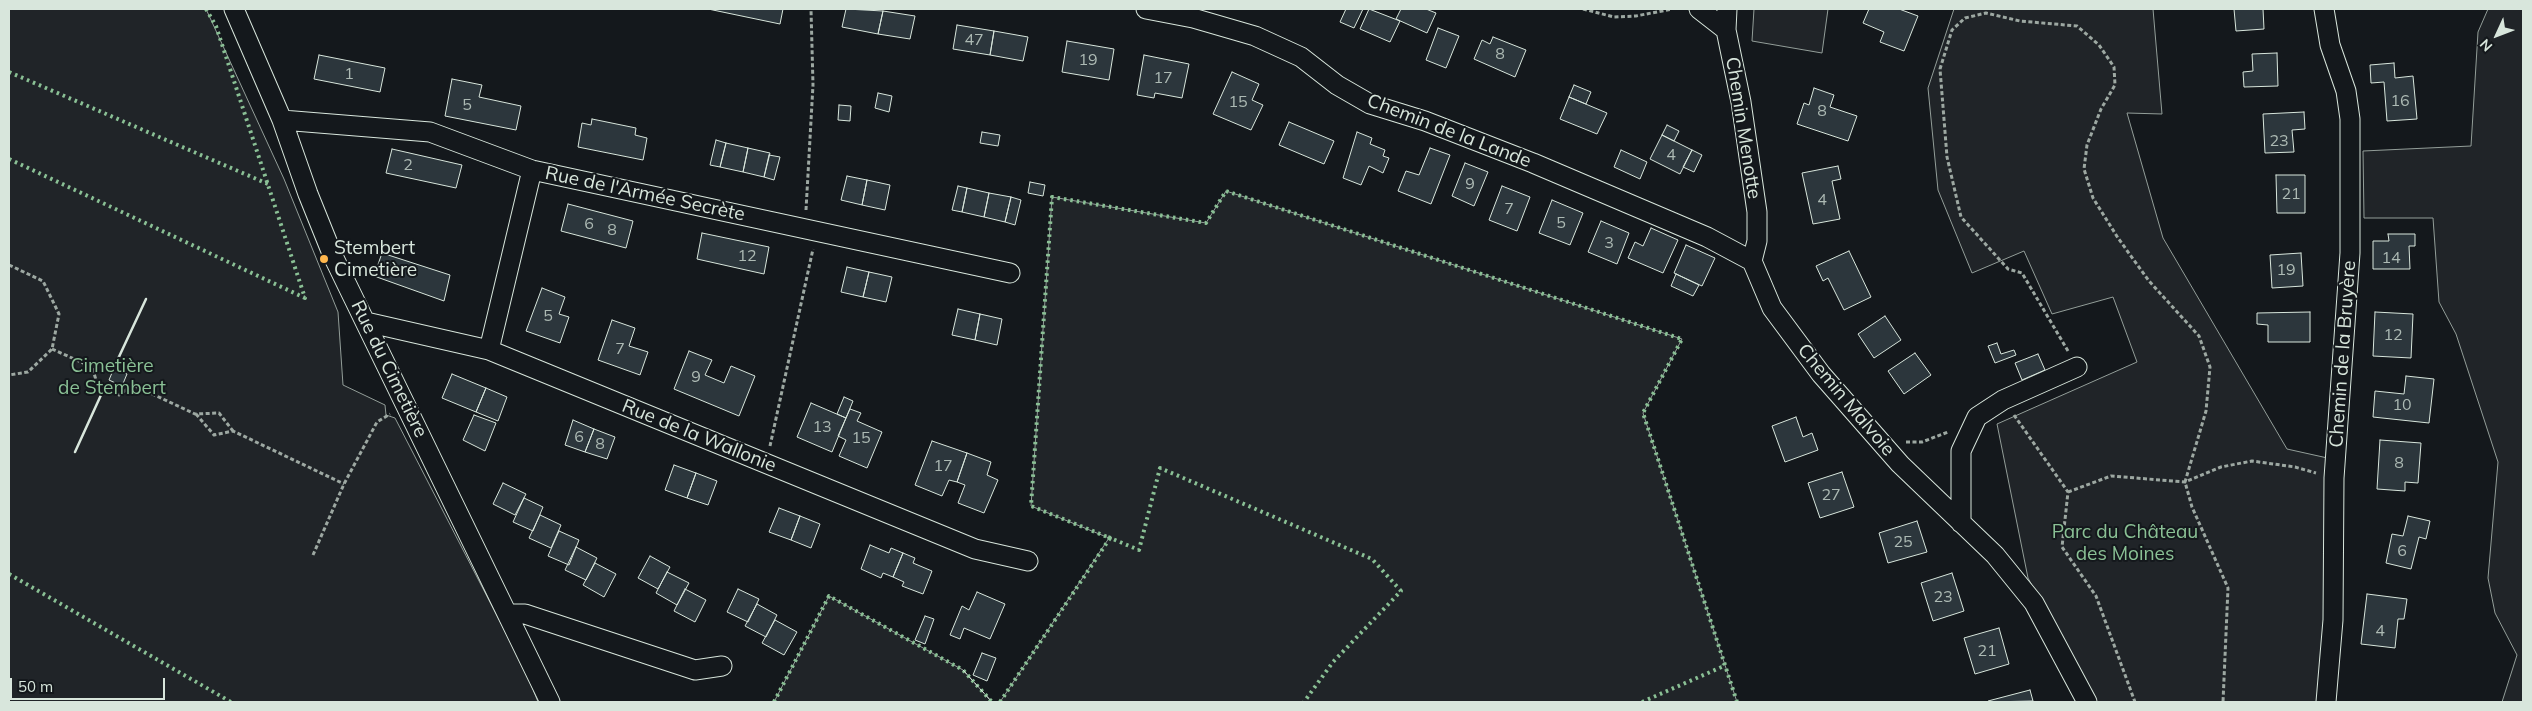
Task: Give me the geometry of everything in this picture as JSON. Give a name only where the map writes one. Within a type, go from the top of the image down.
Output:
[{"type":"street","name":"Rue du Cimetière","points":[[234,9],[282,120],[308,194],[333,256],[509,614],[550,702]]},
{"type":"street","name":"Chemin de la Lande","points":[[1146,9],[1192,18],[1255,36],[1301,57],[1337,85],[1370,104],[1424,121],[1534,163],[1707,237],[1752,261]]},
{"type":"street","name":"Chemin Menotte","points":[[1699,9],[1726,30],[1741,102],[1757,212],[1757,240],[1752,261]]},
{"type":"street","points":[[1726,30],[1727,9]]},
{"type":"street","name":"Chemin de la Bruyère","points":[[2324,9],[2330,45],[2346,91],[2350,119],[2350,252],[2334,478],[2332,620],[2326,702]]},
{"type":"street","name":"Rue de l'Armée Secrète","points":[[282,120],[430,132],[532,170],[1010,273]]},
{"type":"street","points":[[489,350],[532,170]]},
{"type":"street","name":"Chemin Malvoie","points":[[1752,261],[1772,308],[1820,374],[1882,443],[1960,523],[1995,555],[2034,602],[2087,702]]},
{"type":"street","name":"Rue de la Wallonie","points":[[366,322],[489,350],[974,549],[1028,561]]},
{"type":"street","points":[[1960,523],[1961,451],[1977,417],[2003,400],[2077,367]]},
{"type":"street","points":[[509,614],[525,614],[694,670],[722,666]]},
{"type":"path","points":[[766,464],[811,230],[813,85],[811,9]]},
{"type":"path","points":[[1583,9],[1614,16],[1636,16],[1672,9]]},
{"type":"path","points":[[2077,367],[2022,273],[2008,269],[1961,217],[1947,157],[1940,69],[1952,30],[1965,18],[1986,13],[2020,21],[2077,26],[2099,44],[2114,67],[2115,85],[2102,109],[2087,145],[2084,169],[2092,198],[2149,281],[2199,336],[2210,367],[2206,411],[2185,482],[2192,507],[2228,588],[2223,702]]},
{"type":"path","points":[[9,265],[43,281],[59,314],[52,349],[28,372],[9,375]]},
{"type":"path","points":[[52,349],[92,366],[97,383],[119,395],[133,385],[195,414],[214,435],[233,431]]},
{"type":"path","points":[[2003,400],[2068,492],[2062,547],[2096,596],[2134,702]]},
{"type":"path","points":[[313,556],[344,484],[377,422],[405,404]]},
{"type":"path","points":[[195,414],[219,413],[233,431],[344,484]]},
{"type":"path","points":[[1882,443],[1922,442],[1957,429],[1977,417]]},
{"type":"path","points":[[2068,492],[2111,476],[2185,482],[2220,467],[2252,461],[2295,467],[2334,478]]},
{"type":"green space","name":"Cimetière de Stembert","points":[[9,9],[206,9],[284,179],[338,312],[343,385],[385,405],[386,415],[395,418],[527,674],[538,702],[9,702]]},
{"type":"green space","points":[[1754,9],[1828,9],[1822,53],[1752,41]]},
{"type":"green space","name":"Parc du Château des Moines","points":[[1954,9],[2153,9],[2162,114],[2127,113],[2163,238],[2287,449],[2332,459],[2320,702],[2094,702],[2028,578],[1997,424],[2137,362],[2113,297],[2052,314],[2024,251],[1972,273],[1938,190],[1928,88]]},
{"type":"green space","points":[[2488,9],[2523,9],[2523,702],[2502,702],[2517,655],[2495,613],[2488,578],[2498,462],[2456,334],[2439,302],[2433,218],[2364,218],[2363,151],[2471,146],[2478,32]]},
{"type":"green space","points":[[1226,191],[1682,339],[1643,413],[1737,702],[1000,702],[1109,538],[1031,506],[1052,197],[1206,223]]},
{"type":"green space","points":[[829,596],[963,670],[992,702],[774,702]]},
{"type":"building","points":[[708,9],[783,9],[780,24]]},
{"type":"building","points":[[846,9],[883,11],[878,34],[842,27]]},
{"type":"building","points":[[1346,9],[1363,9],[1354,28],[1340,22]]},
{"type":"building","points":[[1369,9],[1400,21],[1390,42],[1360,29]]},
{"type":"building","points":[[1401,9],[1426,9],[1436,13],[1427,33],[1396,19]]},
{"type":"building","points":[[1869,9],[1899,9],[1918,16],[1904,51],[1880,42],[1884,32],[1863,23]]},
{"type":"building","points":[[2234,9],[2263,9],[2264,29],[2236,31]]},
{"type":"building","points":[[883,11],[915,16],[910,39],[878,34]]},
{"type":"building","points":[[957,25],[994,31],[990,55],[953,49]]},
{"type":"building","points":[[1438,28],[1459,36],[1446,68],[1426,60]]},
{"type":"building","points":[[994,31],[1028,37],[1023,61],[990,55]]},
{"type":"building","points":[[1493,37],[1526,50],[1515,77],[1474,59],[1482,40],[1490,44]]},
{"type":"building","points":[[1067,41],[1114,49],[1109,80],[1062,72]]},
{"type":"building","points":[[2277,53],[2278,86],[2244,87],[2243,72],[2253,71],[2252,54]]},
{"type":"building","points":[[319,55],[385,68],[380,92],[314,79]]},
{"type":"building","points":[[1144,55],[1189,64],[1182,98],[1155,93],[1154,98],[1137,95]]},
{"type":"building","points":[[2394,63],[2395,78],[2413,76],[2417,119],[2387,121],[2384,82],[2371,83],[2370,65]]},
{"type":"building","points":[[1232,72],[1259,84],[1252,100],[1263,105],[1251,130],[1213,114]]},
{"type":"building","points":[[452,79],[482,85],[479,97],[521,106],[516,130],[445,116]]},
{"type":"building","points":[[1574,85],[1591,92],[1586,104],[1569,97]]},
{"type":"building","points":[[1814,88],[1834,95],[1830,107],[1857,116],[1848,141],[1797,124],[1804,103],[1809,105]]},
{"type":"building","points":[[878,93],[892,96],[889,112],[875,108]]},
{"type":"building","points":[[1569,97],[1607,113],[1597,134],[1560,119]]},
{"type":"building","points":[[839,105],[851,106],[850,121],[838,120]]},
{"type":"building","points":[[2304,112],[2305,129],[2292,130],[2294,152],[2265,153],[2263,114]]},
{"type":"building","points":[[592,119],[636,128],[635,135],[647,138],[643,160],[578,147],[582,123],[591,125]]},
{"type":"building","points":[[1289,122],[1334,141],[1324,164],[1279,145]]},
{"type":"building","points":[[1667,125],[1679,131],[1674,141],[1662,135]]},
{"type":"building","points":[[982,132],[1000,135],[998,146],[980,143]]},
{"type":"building","points":[[1357,132],[1372,138],[1370,144],[1385,150],[1383,156],[1389,158],[1383,173],[1369,166],[1361,185],[1343,178]]},
{"type":"building","points":[[1662,135],[1692,150],[1680,174],[1650,159]]},
{"type":"building","points":[[716,140],[726,143],[720,167],[710,165]]},
{"type":"building","points":[[726,143],[748,148],[743,172],[720,167]]},
{"type":"building","points":[[748,148],[770,153],[764,177],[743,172]]},
{"type":"building","points":[[1430,148],[1450,155],[1431,204],[1398,191],[1406,171],[1419,175]]},
{"type":"building","points":[[392,149],[462,165],[456,188],[386,173]]},
{"type":"building","points":[[1621,150],[1647,162],[1640,179],[1614,167]]},
{"type":"building","points":[[1692,150],[1702,155],[1694,172],[1683,167]]},
{"type":"building","points":[[769,155],[780,157],[774,180],[764,177]]},
{"type":"building","points":[[1465,163],[1488,172],[1474,206],[1452,196]]},
{"type":"building","points":[[1838,166],[1841,179],[1832,181],[1840,219],[1813,224],[1802,173]]},
{"type":"building","points":[[2276,175],[2305,175],[2305,213],[2277,213]]},
{"type":"building","points":[[847,176],[867,180],[862,205],[841,200]]},
{"type":"building","points":[[867,180],[890,185],[885,210],[862,205]]},
{"type":"building","points":[[1030,182],[1045,185],[1043,196],[1028,193]]},
{"type":"building","points":[[958,186],[967,188],[962,212],[952,210]]},
{"type":"building","points":[[1502,186],[1530,197],[1517,231],[1489,220]]},
{"type":"building","points":[[967,188],[989,193],[984,217],[962,212]]},
{"type":"building","points":[[989,193],[1011,197],[1005,222],[984,217]]},
{"type":"building","points":[[1011,197],[1021,200],[1015,225],[1005,222]]},
{"type":"building","points":[[1552,200],[1583,213],[1570,245],[1539,233]]},
{"type":"building","points":[[568,204],[633,221],[626,248],[561,231]]},
{"type":"building","points":[[1601,221],[1629,233],[1617,264],[1588,252]]},
{"type":"building","points":[[1651,228],[1678,240],[1663,273],[1628,258],[1635,242],[1643,246]]},
{"type":"building","points":[[702,233],[769,247],[764,274],[697,259]]},
{"type":"building","points":[[2388,234],[2415,234],[2415,246],[2409,246],[2410,269],[2373,269],[2373,241],[2389,241]]},
{"type":"building","points":[[1686,245],[1715,258],[1702,286],[1674,273]]},
{"type":"building","points":[[1849,251],[1871,297],[1844,310],[1828,278],[1823,281],[1816,266]]},
{"type":"building","points":[[382,253],[450,275],[444,301],[374,276]]},
{"type":"building","points":[[2301,253],[2303,286],[2272,288],[2270,255]]},
{"type":"building","points":[[847,267],[869,272],[863,297],[841,292]]},
{"type":"building","points":[[869,272],[892,277],[886,302],[863,297]]},
{"type":"building","points":[[1676,274],[1699,285],[1693,296],[1671,286]]},
{"type":"building","points":[[542,288],[565,297],[559,314],[569,317],[560,343],[526,331]]},
{"type":"building","points":[[958,309],[980,314],[975,340],[952,335]]},
{"type":"building","points":[[2310,312],[2310,342],[2268,342],[2268,325],[2257,324],[2257,313]]},
{"type":"building","points":[[2375,312],[2413,314],[2411,358],[2373,356]]},
{"type":"building","points":[[980,314],[1002,319],[997,345],[975,340]]},
{"type":"building","points":[[1885,316],[1901,340],[1874,358],[1858,334]]},
{"type":"building","points":[[612,320],[635,328],[629,346],[648,352],[640,375],[598,360]]},
{"type":"building","points":[[1997,343],[2001,354],[2014,350],[2016,355],[1995,363],[1988,346]]},
{"type":"building","points":[[689,351],[712,360],[705,375],[724,383],[731,366],[755,376],[739,416],[674,389]]},
{"type":"building","points":[[1915,353],[1931,375],[1904,394],[1888,371]]},
{"type":"building","points":[[2038,354],[2045,370],[2022,380],[2015,363]]},
{"type":"building","points":[[114,368],[127,374],[122,386],[109,380]]},
{"type":"building","points":[[452,374],[486,388],[476,412],[442,398]]},
{"type":"building","points":[[2406,376],[2434,379],[2429,423],[2373,417],[2375,391],[2404,394]]},
{"type":"building","points":[[486,388],[507,397],[498,421],[476,412]]},
{"type":"building","points":[[844,397],[853,401],[846,418],[837,414]]},
{"type":"building","points":[[811,403],[846,418],[832,452],[797,437]]},
{"type":"building","points":[[850,409],[861,413],[857,421],[882,432],[867,468],[839,456],[846,440],[838,436]]},
{"type":"building","points":[[474,415],[496,423],[485,451],[463,440]]},
{"type":"building","points":[[1796,417],[1803,437],[1812,433],[1818,450],[1785,462],[1772,426]]},
{"type":"building","points":[[573,420],[594,429],[585,452],[565,445]]},
{"type":"building","points":[[594,429],[615,437],[607,459],[585,452]]},
{"type":"building","points":[[2380,440],[2421,443],[2418,483],[2405,482],[2405,491],[2377,489]]},
{"type":"building","points":[[932,441],[967,453],[957,482],[949,480],[942,496],[915,485]]},
{"type":"building","points":[[967,453],[991,462],[987,475],[998,480],[984,513],[958,503],[965,485],[957,482]]},
{"type":"building","points":[[674,465],[696,473],[687,498],[665,490]]},
{"type":"building","points":[[1842,472],[1854,507],[1820,518],[1808,483]]},
{"type":"building","points":[[696,473],[717,481],[708,505],[687,498]]},
{"type":"building","points":[[503,483],[526,494],[515,515],[493,504]]},
{"type":"building","points":[[524,498],[543,507],[533,531],[513,522]]},
{"type":"building","points":[[779,508],[800,516],[791,540],[769,532]]},
{"type":"building","points":[[540,515],[561,525],[551,548],[529,538]]},
{"type":"building","points":[[800,516],[820,524],[811,548],[791,540]]},
{"type":"building","points":[[2408,516],[2430,521],[2426,539],[2419,537],[2411,569],[2386,563],[2392,534],[2403,536]]},
{"type":"building","points":[[1917,521],[1927,552],[1888,563],[1879,533]]},
{"type":"building","points":[[559,531],[579,540],[569,565],[548,556]]},
{"type":"building","points":[[870,545],[889,553],[891,548],[903,553],[893,577],[883,573],[881,578],[861,569]]},
{"type":"building","points":[[576,547],[597,558],[586,580],[565,570]]},
{"type":"building","points":[[903,553],[915,558],[913,563],[932,571],[923,594],[902,586],[904,582],[893,577]]},
{"type":"building","points":[[650,556],[670,567],[658,589],[638,578]]},
{"type":"building","points":[[595,563],[616,574],[604,597],[583,585]]},
{"type":"building","points":[[667,572],[689,583],[677,605],[656,593]]},
{"type":"building","points":[[1952,573],[1964,611],[1933,621],[1921,583]]},
{"type":"building","points":[[685,589],[706,600],[695,622],[674,611]]},
{"type":"building","points":[[738,589],[759,599],[748,622],[727,612]]},
{"type":"building","points":[[977,592],[1005,604],[990,639],[964,628],[960,639],[950,635],[962,606],[969,610]]},
{"type":"building","points":[[2367,594],[2407,599],[2404,619],[2398,619],[2395,648],[2361,644]]},
{"type":"building","points":[[757,604],[777,615],[766,637],[745,626]]},
{"type":"building","points":[[925,616],[934,619],[925,644],[915,640]]},
{"type":"building","points":[[775,620],[797,632],[784,655],[762,643]]},
{"type":"building","points":[[1999,628],[2009,664],[1975,674],[1964,638]]},
{"type":"building","points":[[982,653],[996,658],[987,681],[973,675]]},
{"type":"building","points":[[2030,690],[2033,701],[1988,702],[1988,701]]},
{"type":"hedge","points":[[9,159],[305,298],[216,26],[206,9]]},
{"type":"hedge","points":[[9,72],[268,184]]},
{"type":"hedge","points":[[1000,702],[1110,538],[1031,506],[1052,197],[1206,223],[1226,191],[1682,339],[1643,413],[1737,702]]},
{"type":"hedge","points":[[1108,537],[1139,550],[1160,468],[1372,559],[1401,591],[1333,662],[1304,702]]},
{"type":"hedge","points":[[9,574],[231,702]]},
{"type":"hedge","points":[[774,702],[829,596],[963,670],[992,702]]},
{"type":"hedge","points":[[1642,702],[1724,666],[1723,664]]},
{"type":"fence","points":[[963,670],[992,702]]},
{"type":"wall","points":[[117,361],[146,299]]},
{"type":"wall","points":[[75,452],[101,395]]},
{"type":"place","name":"Stembert Cimetière","points":[[324,259]]}]
